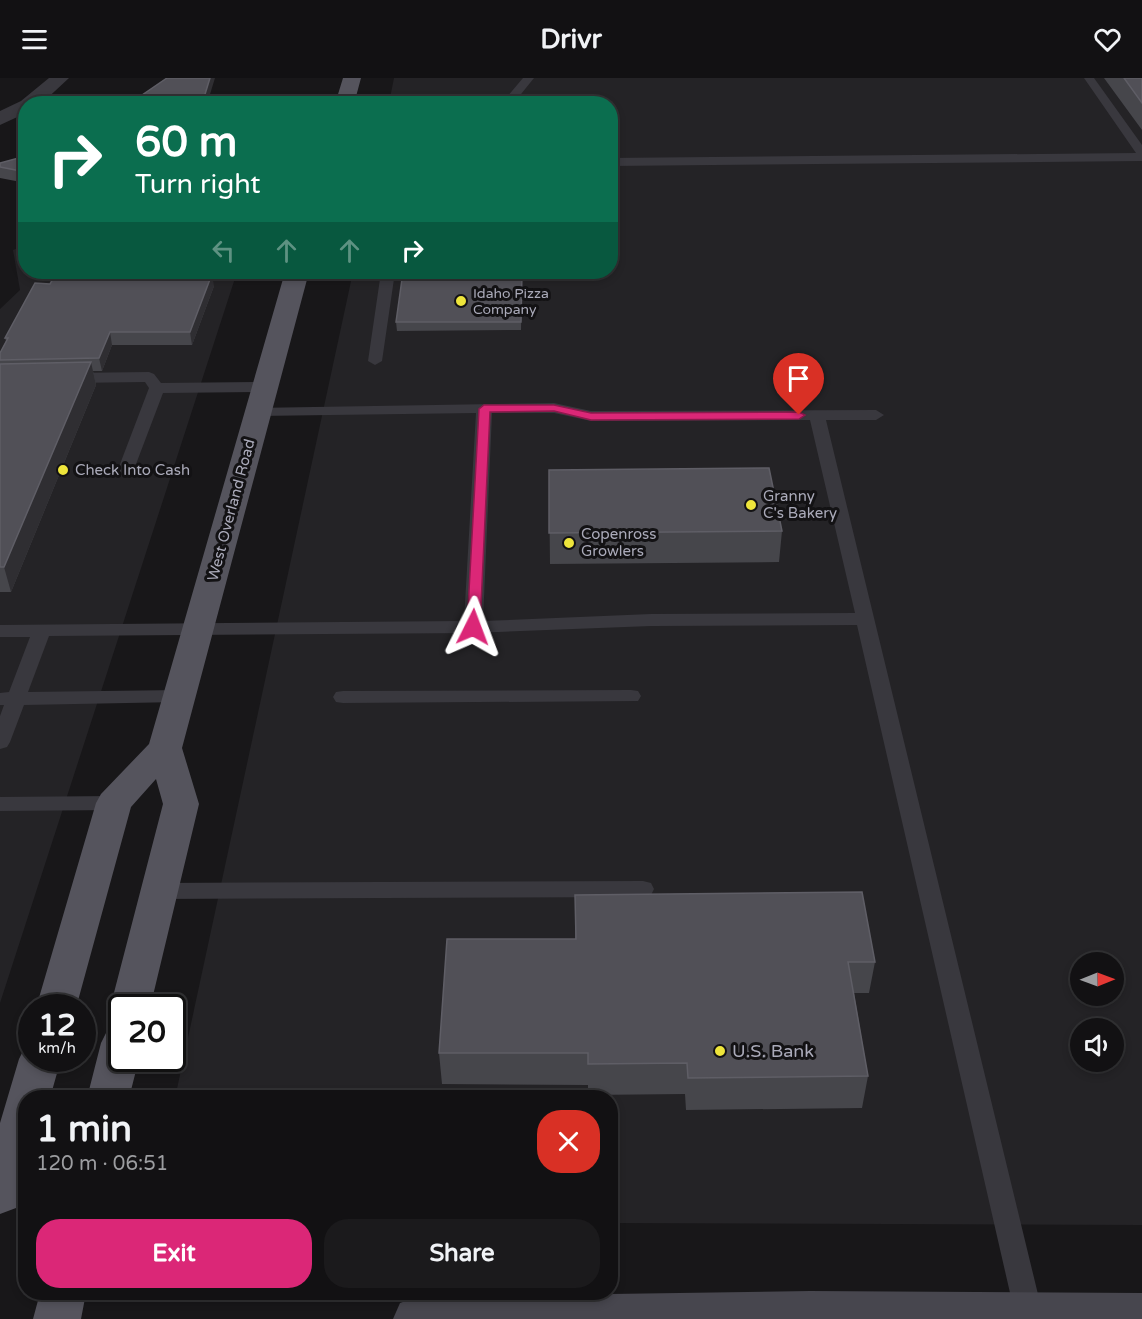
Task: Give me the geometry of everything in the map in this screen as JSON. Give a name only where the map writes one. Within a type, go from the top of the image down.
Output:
[{"type":"main road","points":[[346,96],[352,78]]},
{"type":"main road","name":"West Overland Road","points":[[60,994],[114,803],[165,748],[295,279]]},
{"type":"main road","points":[[133,994],[181,804],[165,748]]},
{"type":"main road","points":[[30,1090],[36,1072]]},
{"type":"main road","points":[[110,1090],[115,1072]]},
{"type":"main road","points":[[0,1194],[18,1134]]},
{"type":"main road","points":[[57,1319],[61,1300]]},
{"type":"main road","points":[[417,1319],[1142,1315]]},
{"type":"street","points":[[39,96],[60,78]]},
{"type":"street","points":[[0,119],[18,109]]},
{"type":"lane","points":[[513,96],[529,78]]},
{"type":"lane","points":[[1089,78],[1142,156]]},
{"type":"lane","points":[[618,162],[1142,156]]},
{"type":"lane","points":[[375,361],[387,279]]},
{"type":"lane","points":[[57,379],[149,377],[157,388],[262,399],[484,409],[554,408],[591,416],[876,415]]},
{"type":"lane","points":[[124,472],[157,388]]},
{"type":"lane","points":[[473,627],[484,409]]},
{"type":"lane","points":[[817,415],[1029,1316]]},
{"type":"lane","points":[[0,631],[473,627],[651,620],[865,619]]},
{"type":"lane","points":[[0,742],[8,699],[42,630]]},
{"type":"lane","points":[[8,699],[179,696]]},
{"type":"lane","points":[[343,697],[631,696]]},
{"type":"lane","points":[[0,804],[114,803]]},
{"type":"lane","points":[[158,891],[643,889]]},
{"type":"shaded area","points":[[394,78],[1142,78],[1142,1225],[618,1223],[618,1090],[177,1090],[181,1072],[186,1072],[186,1047],[351,279],[618,279],[618,96],[390,96]]},
{"type":"shaded area","points":[[18,248],[18,279],[13,250]]},
{"type":"shaded area","points":[[18,279],[235,279],[0,1003],[0,309],[20,290]]},
{"type":"building","points":[[167,78],[210,78],[204,96],[141,96]]},
{"type":"building","points":[[1124,78],[1142,78],[1142,103]]},
{"type":"building","points":[[18,158],[18,170],[0,167],[0,163]]},
{"type":"building","points":[[53,279],[210,279],[190,332],[110,332],[99,358],[0,360],[0,353],[8,338],[5,338],[35,283],[50,284]]},
{"type":"building","name":"Idaho Pizza Company","points":[[402,279],[522,279],[521,322],[396,322]]},
{"type":"building","points":[[91,362],[4,567],[0,567],[0,364]]},
{"type":"building","points":[[769,468],[782,531],[549,533],[549,470]]},
{"type":"building","name":"U.S. Bank","points":[[862,892],[875,962],[848,962],[868,1076],[688,1078],[687,1063],[588,1064],[588,1053],[439,1053],[447,939],[576,939],[575,895]]},
{"type":"place","name":"Idaho Pizza Company","points":[[461,301]]},
{"type":"place","name":"Check Into Cash","points":[[63,470]]},
{"type":"place","name":"Granny C's Bakery","points":[[751,505]]},
{"type":"place","name":"Copenross Growlers","points":[[569,543]]},
{"type":"place","name":"U.S. Bank","points":[[720,1051]]},
{"type":"route","points":[[473,627],[484,409],[554,408],[591,416],[799,415]]}]
